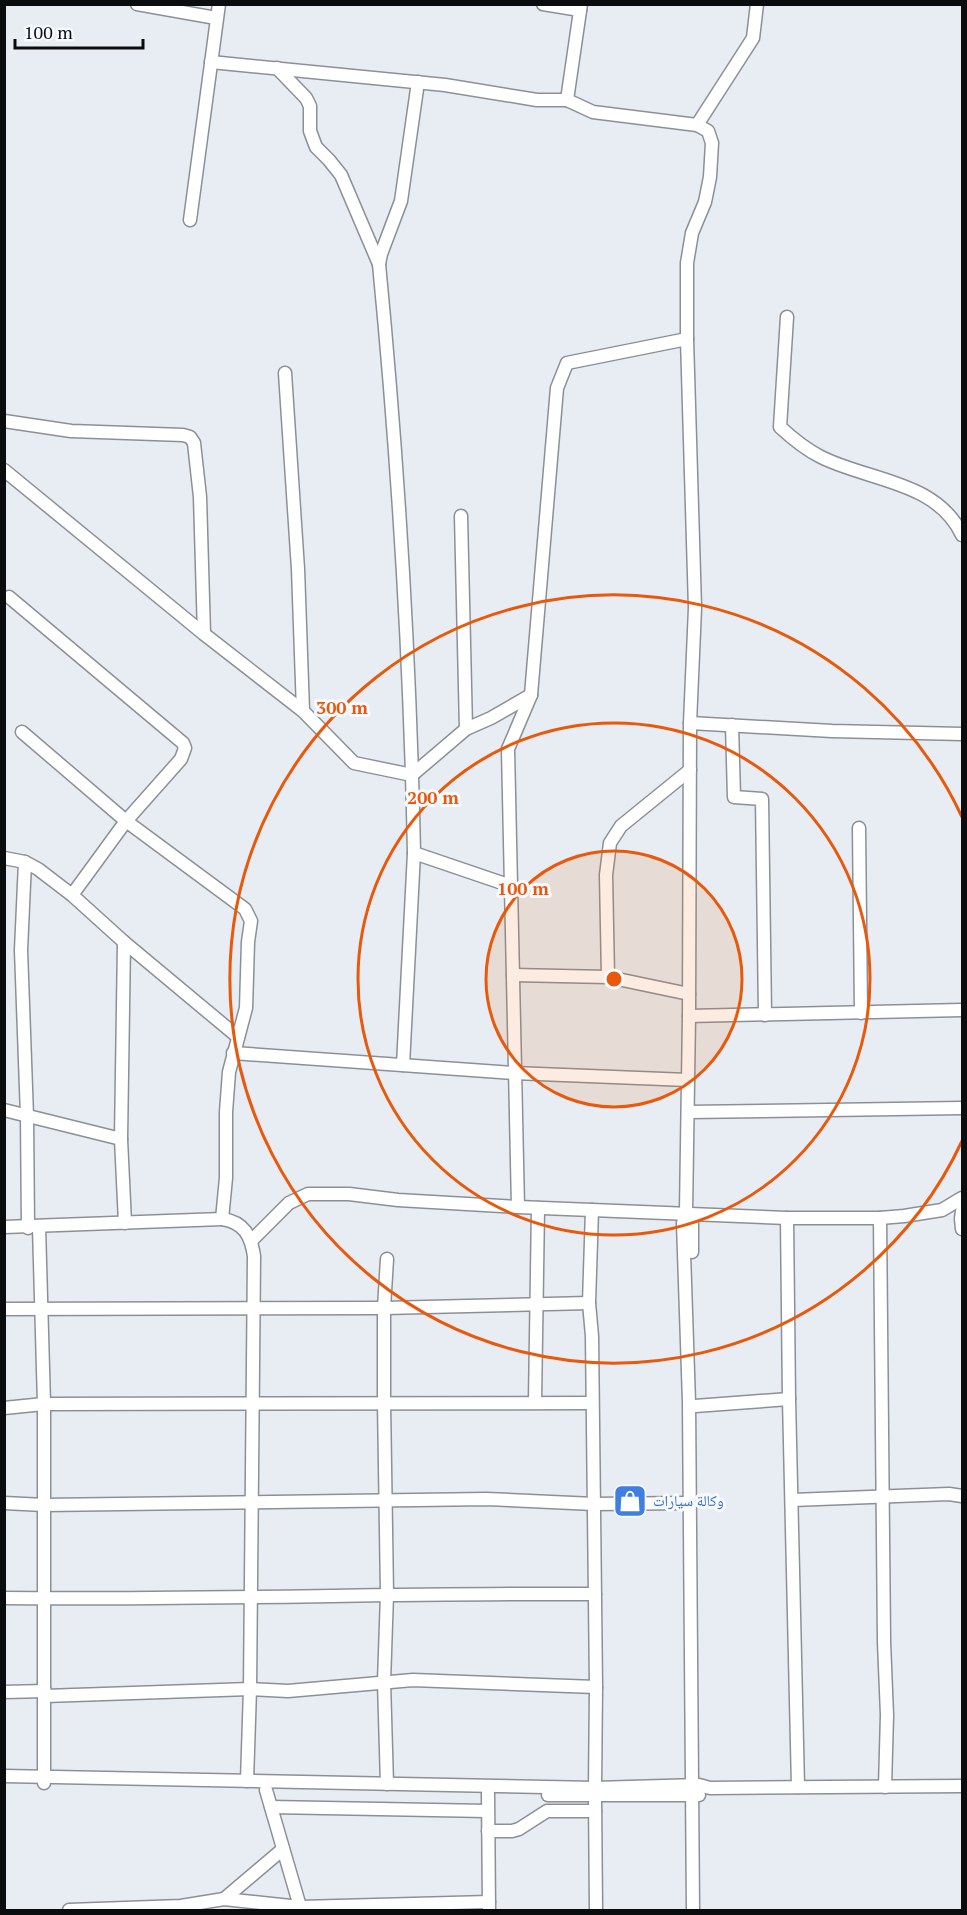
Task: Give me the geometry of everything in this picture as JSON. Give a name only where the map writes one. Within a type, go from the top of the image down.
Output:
[{"type":"street","points":[[137,4],[216,18]]},
{"type":"street","points":[[190,220],[219,4]]},
{"type":"street","points":[[543,4],[581,7],[567,100]]},
{"type":"street","points":[[697,125],[753,38],[758,4]]},
{"type":"street","points":[[211,62],[418,82],[537,100],[567,100],[593,112],[697,125],[708,131],[712,143],[710,177],[705,202],[692,233],[687,263],[694,608],[690,723],[688,1112],[686,1212],[683,1223],[698,1790],[693,1911]]},
{"type":"street","points":[[277,68],[306,98],[310,106],[310,130],[316,147],[341,175],[379,264]]},
{"type":"street","points":[[403,1065],[414,853],[412,775],[400,541],[379,264],[401,201],[418,82]]},
{"type":"street","points":[[786,316],[780,427],[802,447],[821,457],[913,489],[935,502],[955,520],[963,536]]},
{"type":"street","points":[[518,1207],[513,1073],[508,749],[531,695],[557,388],[567,363],[687,339]]},
{"type":"street","points":[[285,373],[298,568],[303,711]]},
{"type":"street","points":[[4,421],[71,431],[190,437],[194,443],[200,496],[204,634]]},
{"type":"street","points":[[4,470],[204,634],[303,711],[354,763],[412,775]]},
{"type":"street","points":[[461,516],[466,729]]},
{"type":"street","points":[[9,597],[183,743],[185,748],[182,759],[126,821],[72,895]]},
{"type":"street","points":[[412,775],[466,729],[491,718],[531,695]]},
{"type":"street","points":[[690,723],[832,731],[963,734]]},
{"type":"street","points":[[732,725],[734,797],[762,799],[765,1015]]},
{"type":"street","points":[[22,732],[126,821],[245,909],[250,916],[246,1008],[243,1026],[233,1053],[226,1102],[226,1178],[222,1220]]},
{"type":"street","points":[[608,976],[606,875],[610,843],[621,826],[690,770]]},
{"type":"street","points":[[859,828],[861,1013]]},
{"type":"street","points":[[414,853],[511,886]]},
{"type":"street","points":[[4,858],[25,862],[38,869],[72,895],[124,942],[238,1037]]},
{"type":"street","points":[[25,862],[21,950],[27,1116],[42,1308],[44,1404],[44,1781]]},
{"type":"street","points":[[124,942],[121,1139],[124,1222]]},
{"type":"street","points":[[513,975],[608,976],[689,994]]},
{"type":"street","points":[[689,1016],[963,1010]]},
{"type":"street","points":[[233,1053],[513,1073],[688,1080]]},
{"type":"street","points":[[688,1112],[963,1108]]},
{"type":"street","points":[[4,1110],[121,1139]]},
{"type":"street","points":[[252,1240],[290,1203],[308,1194],[349,1194],[398,1200],[518,1207],[686,1212],[787,1218],[880,1218],[942,1210],[963,1198]]},
{"type":"street","points":[[535,1402],[538,1208]]},
{"type":"street","points":[[592,1210],[589,1303],[596,1594],[596,1911]]},
{"type":"street","points":[[963,1211],[961,1219],[963,1229]]},
{"type":"street","points":[[686,1212],[692,1223],[700,1911]]},
{"type":"street","points":[[787,1218],[798,1787]]},
{"type":"street","points":[[880,1218],[884,1642],[887,1715],[885,1788]]},
{"type":"street","points":[[4,1227],[34,1228],[124,1222],[231,1220],[246,1230],[252,1240],[254,1309],[247,1781]]},
{"type":"street","points":[[387,1259],[384,1308],[387,1594],[384,1682],[387,1784]]},
{"type":"street","points":[[4,1309],[384,1308],[589,1303]]},
{"type":"street","points":[[695,1406],[789,1400]]},
{"type":"street","points":[[4,1408],[44,1404],[592,1402]]},
{"type":"street","points":[[792,1500],[949,1494],[963,1496]]},
{"type":"street","points":[[4,1503],[44,1505],[487,1499],[594,1504],[689,1503]]},
{"type":"street","points":[[4,1598],[596,1594]]},
{"type":"street","points":[[4,1692],[45,1694],[250,1689],[288,1691],[384,1682],[455,1681],[596,1687]]},
{"type":"street","points":[[4,1776],[44,1781],[266,1790],[488,1793],[963,1786]]},
{"type":"street","points":[[4,1784],[44,1781],[247,1781],[595,1792]]},
{"type":"street","points":[[266,1790],[300,1909]]},
{"type":"street","points":[[224,1899],[300,1909],[489,1906],[488,1793]]},
{"type":"street","points":[[271,1807],[488,1811]]},
{"type":"street","points":[[488,1831],[519,1829],[547,1811],[595,1811]]},
{"type":"street","points":[[69,1911],[200,1907],[224,1899],[283,1849]]},
{"type":"place","name":"وكالة سيارات","points":[[630,1501]]}]
